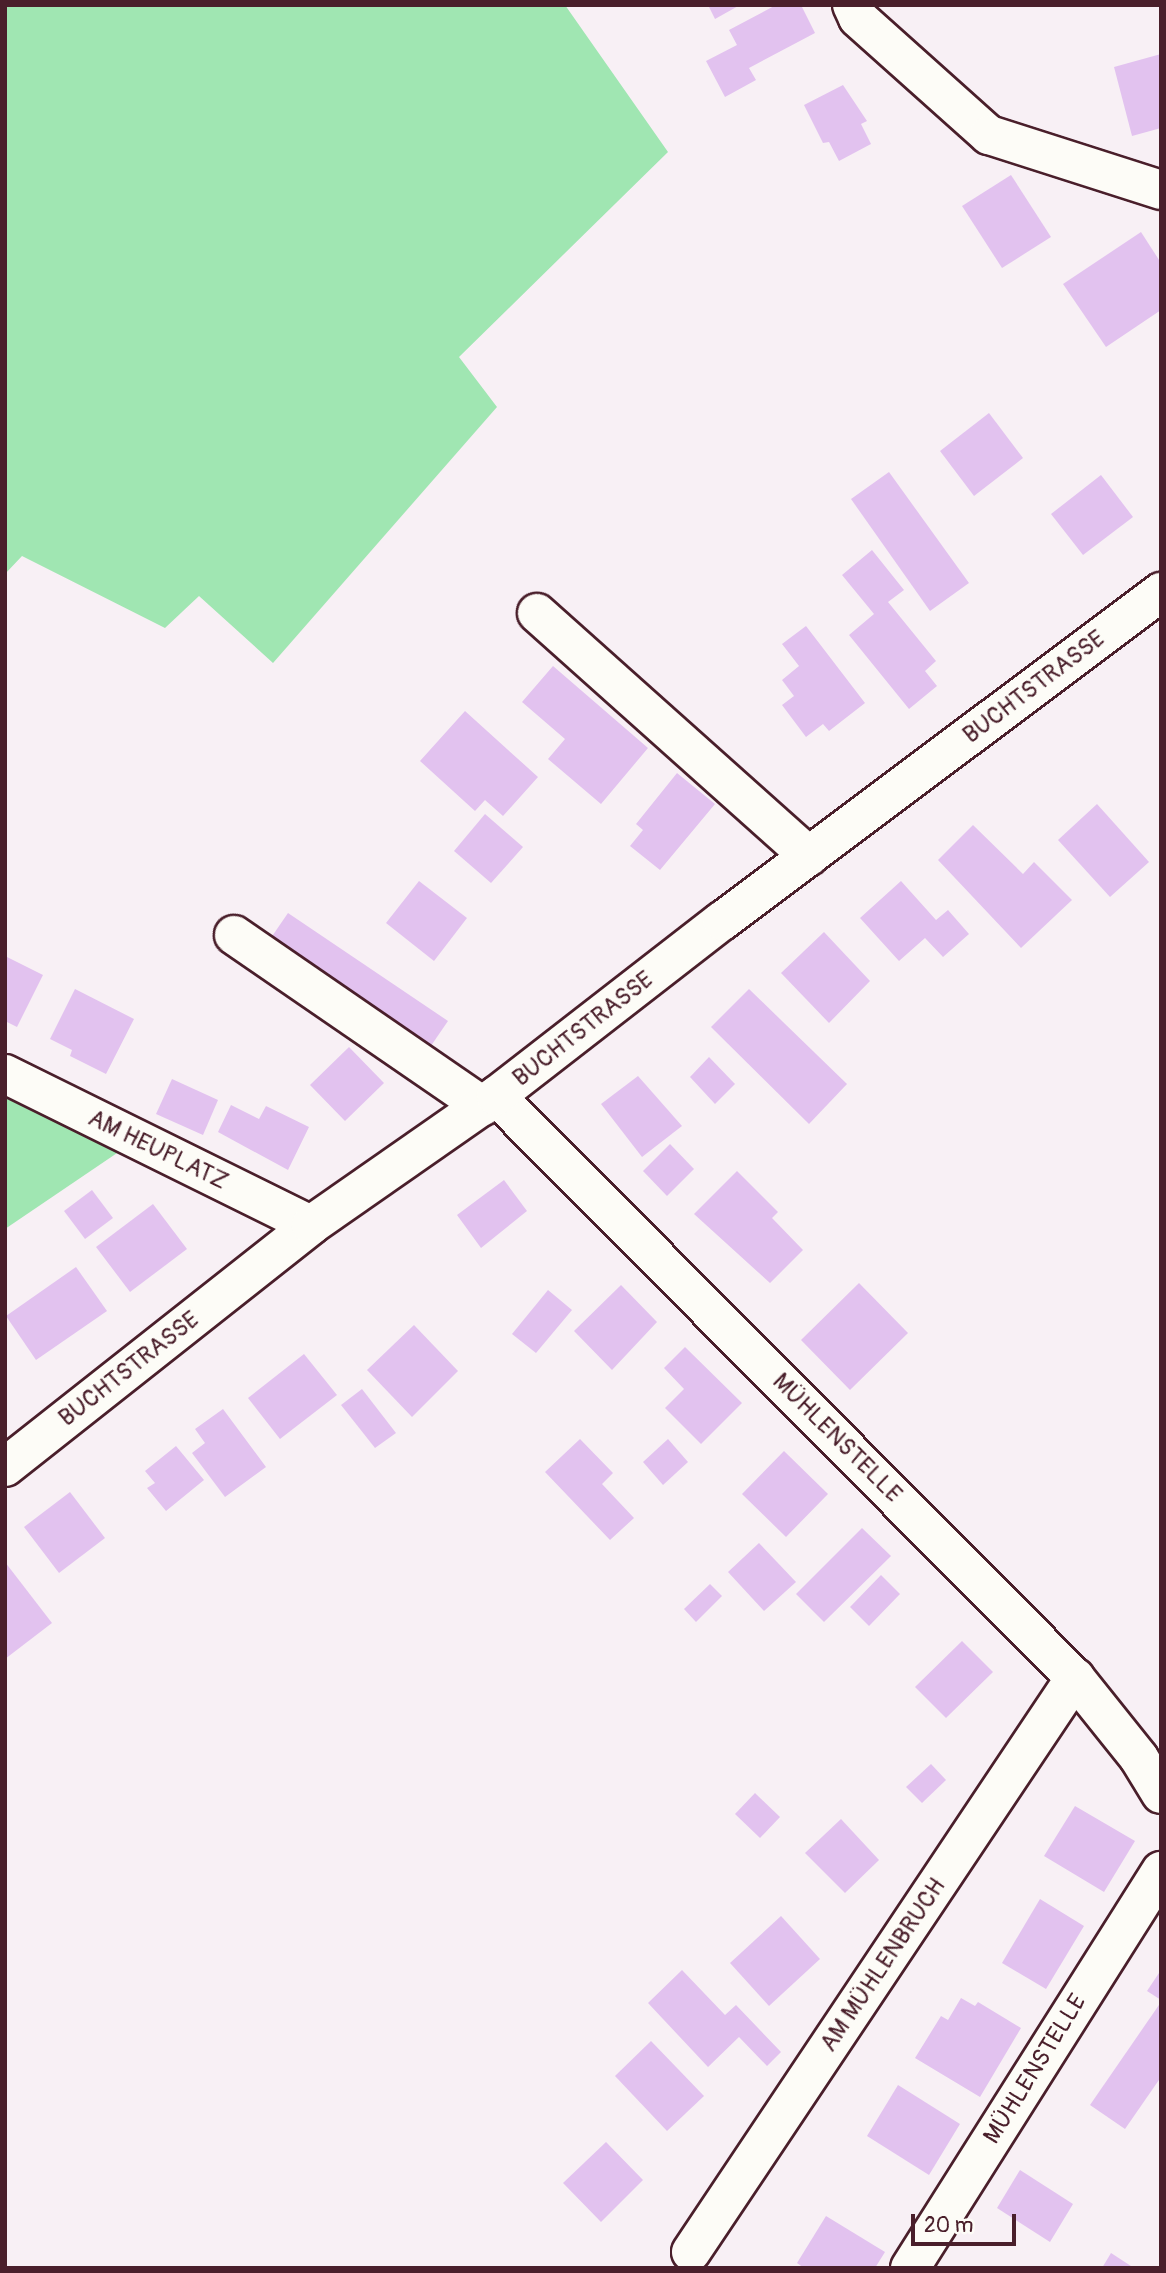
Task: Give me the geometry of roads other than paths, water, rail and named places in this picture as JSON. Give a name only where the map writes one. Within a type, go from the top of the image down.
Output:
[{"type":"street","points":[[852,5],[858,19],[989,135],[1161,190]]},
{"type":"street","name":"BUCHTSTRASSE","points":[[5,1467],[311,1225],[490,1101],[809,856],[1161,592]]},
{"type":"street","points":[[537,613],[809,856]]},
{"type":"street","name":"MÜHLENSTELLE","points":[[234,935],[490,1101],[1075,1678],[1139,1758],[1161,1794]]},
{"type":"street","name":"AM HEUPLATZ","points":[[5,1074],[311,1225]]},
{"type":"street","name":"AM MÜHLENBRUCH","points":[[691,2252],[1075,1678]]},
{"type":"street","name":"MÜHLENSTELLE","points":[[910,2268],[1161,1871]]}]
